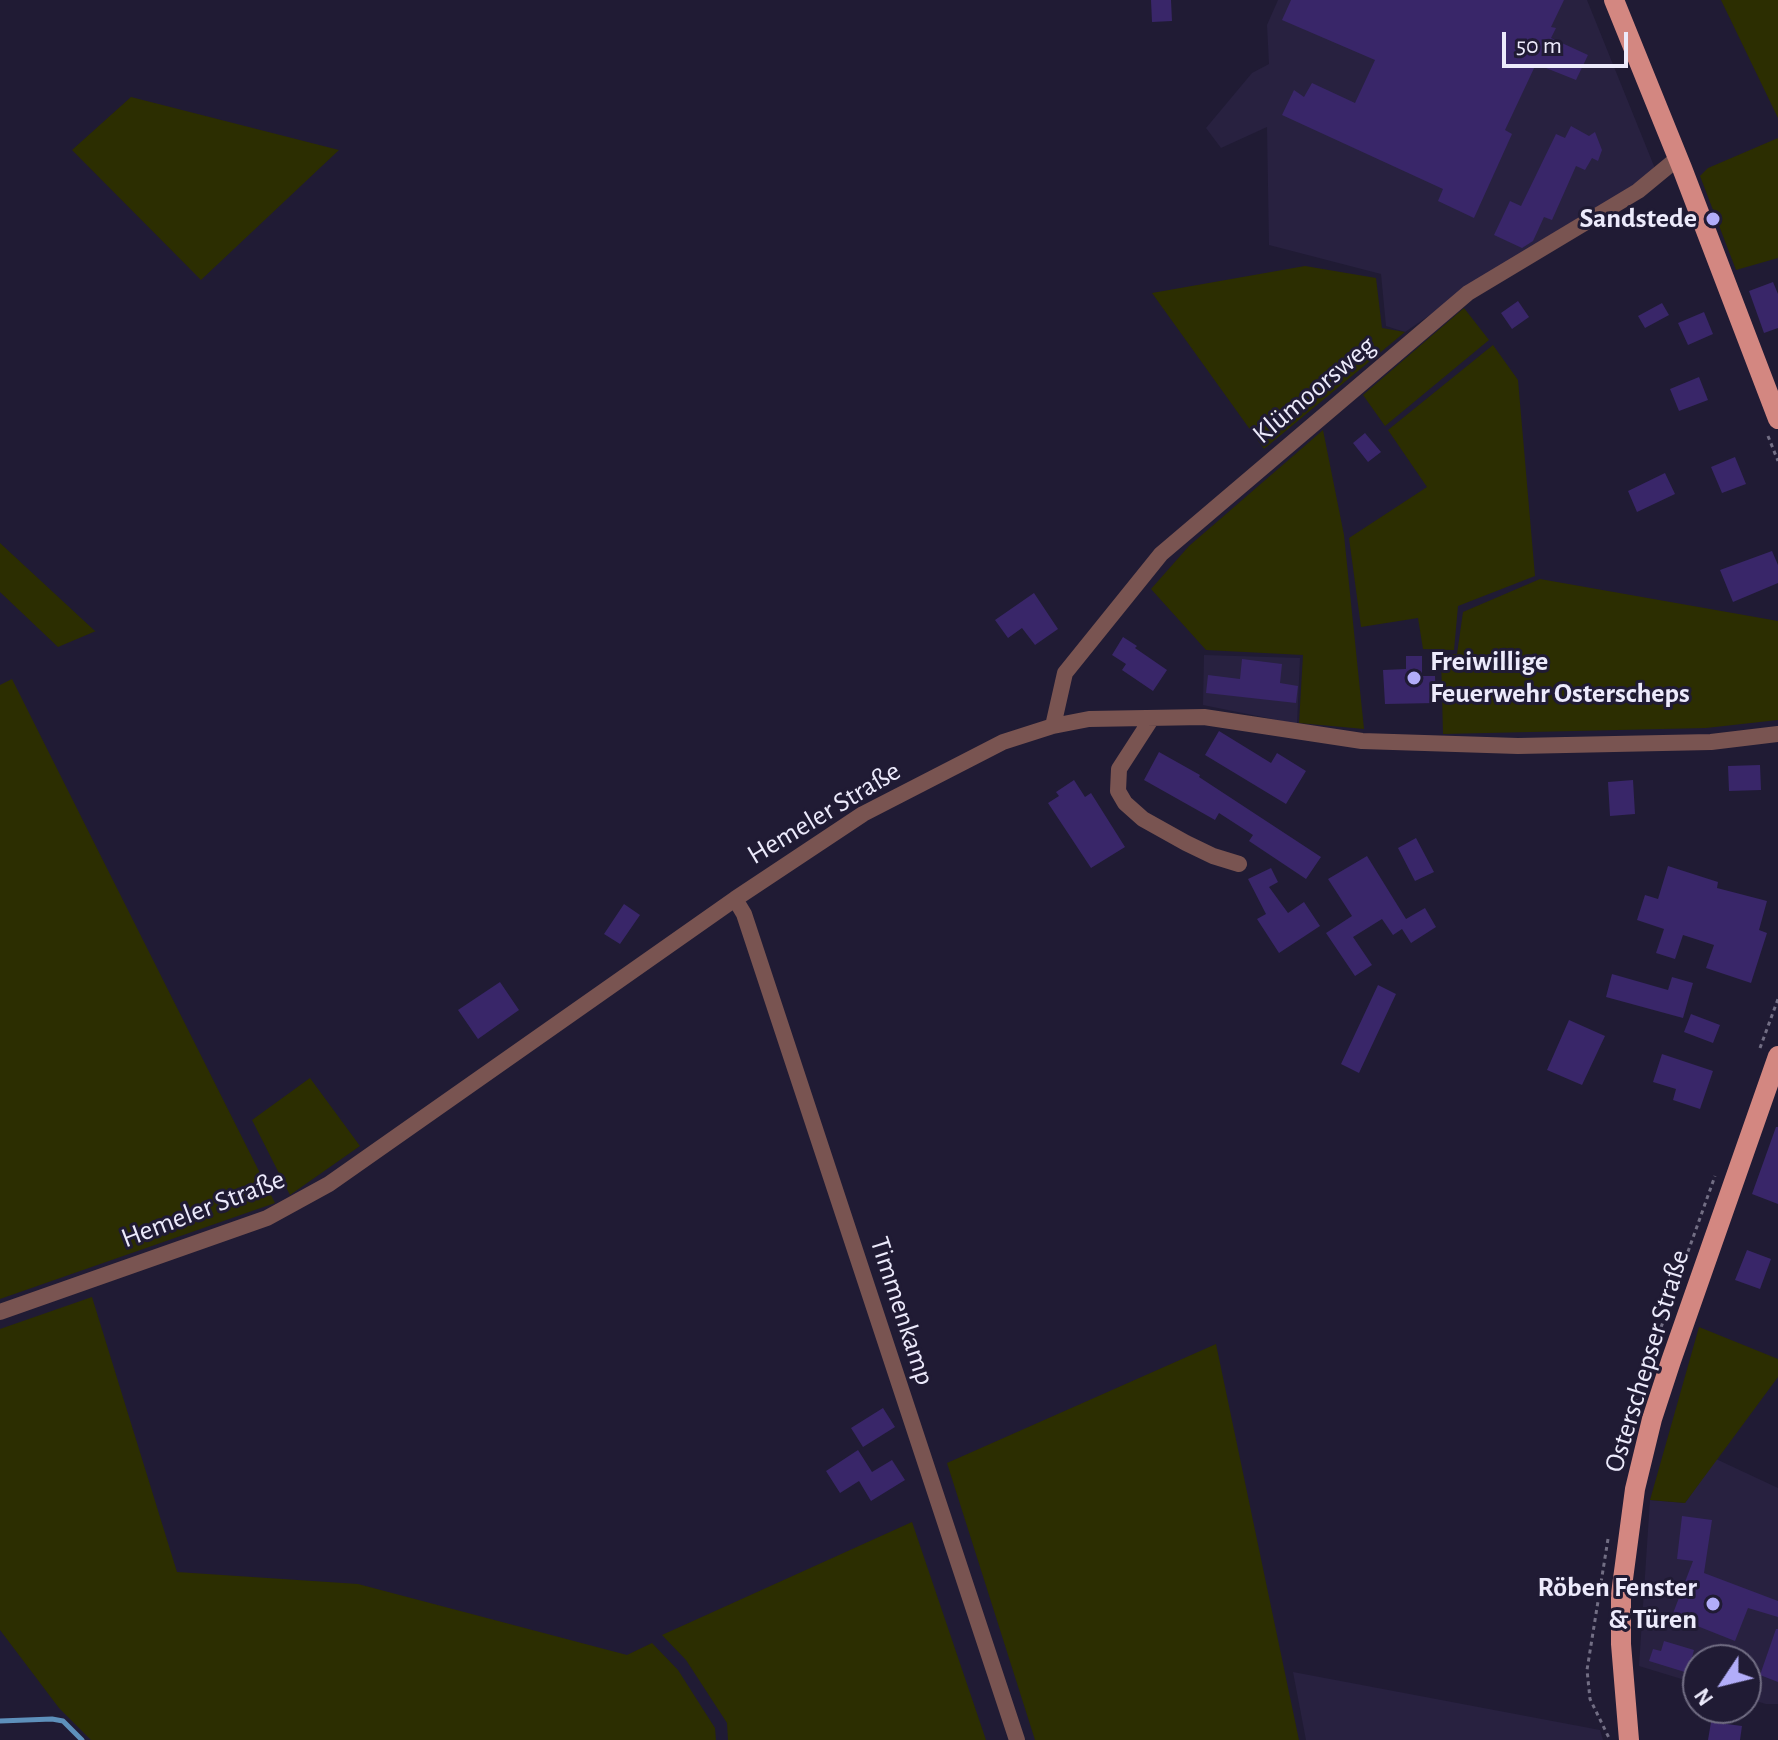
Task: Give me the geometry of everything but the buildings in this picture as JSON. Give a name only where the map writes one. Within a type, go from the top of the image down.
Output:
[{"type":"main road","points":[[1614,0],[1778,419]]},
{"type":"main road","name":"Osterschepser Straße","points":[[1629,1740],[1621,1644],[1621,1594],[1635,1489],[1652,1419],[1671,1361],[1778,1056]]},
{"type":"street","name":"Klümoorsweg","points":[[1053,726],[1065,673],[1161,554],[1468,293],[1638,191],[1678,158]]},
{"type":"street","name":"Hemeler Straße","points":[[0,1312],[267,1218],[329,1184],[735,899],[863,814],[1003,742],[1053,726],[1089,719],[1204,717],[1362,741],[1518,746],[1711,742],[1778,734]]},
{"type":"street","points":[[1152,718],[1119,769],[1118,791],[1125,803],[1143,819],[1186,843],[1239,864]]},
{"type":"street","name":"Timmenkamp","points":[[735,899],[744,914],[1017,1740]]},
{"type":"shaded area","points":[[1278,0],[1587,0],[1656,171],[1519,254],[1405,332],[1386,326],[1381,274],[1269,245],[1267,127],[1221,148],[1206,128],[1252,73],[1269,64],[1267,25]]},
{"type":"shaded area","points":[[1721,0],[1778,0],[1778,118]]},
{"type":"shaded area","points":[[131,97],[339,150],[201,280],[72,150]]},
{"type":"shaded area","points":[[1778,138],[1778,258],[1736,270],[1700,176],[1708,168]]},
{"type":"shaded area","points":[[1305,266],[1376,278],[1382,328],[1405,332],[1264,449],[1152,293]]},
{"type":"shaded area","points":[[1464,308],[1489,340],[1385,426],[1363,395]]},
{"type":"shaded area","points":[[1493,345],[1518,380],[1535,576],[1458,606],[1454,650],[1423,649],[1418,618],[1361,627],[1349,538],[1427,487],[1388,430]]},
{"type":"shaded area","points":[[1323,430],[1344,535],[1364,729],[1299,723],[1303,655],[1206,650],[1151,589],[1189,546]]},
{"type":"shaded area","points":[[0,543],[96,631],[58,647],[0,592]]},
{"type":"shaded area","points":[[1540,579],[1778,621],[1778,720],[1706,728],[1443,734],[1441,655],[1457,654],[1463,612]]},
{"type":"shaded area","points":[[1204,655],[1300,658],[1297,724],[1203,705]]},
{"type":"shaded area","points":[[12,679],[275,1203],[0,1299],[0,685]]},
{"type":"shaded area","points":[[310,1078],[360,1146],[290,1195],[252,1120]]},
{"type":"shaded area","points":[[92,1297],[177,1572],[358,1584],[627,1655],[652,1643],[678,1670],[715,1728],[716,1740],[91,1740],[59,1708],[0,1630],[0,1329]]},
{"type":"shaded area","points":[[1699,1327],[1778,1359],[1778,1377],[1685,1503],[1650,1500]]},
{"type":"shaded area","points":[[1216,1344],[1299,1740],[1035,1740],[947,1463]]},
{"type":"shaded area","points":[[1716,1459],[1778,1488],[1778,1704],[1762,1703],[1762,1644],[1682,1644],[1682,1679],[1639,1666],[1650,1500],[1685,1503]]},
{"type":"shaded area","points":[[912,1522],[986,1740],[728,1740],[727,1723],[686,1660],[662,1635]]},
{"type":"shaded area","points":[[1293,1672],[1600,1730],[1603,1740],[1306,1740]]},
{"type":"waterway","points":[[0,1721],[63,1721],[82,1740]]},
{"type":"place","name":"Sandstede","points":[[1713,219]]},
{"type":"place","name":"Freiwillige Feuerwehr Osterscheps","points":[[1414,678]]},
{"type":"place","name":"Röben Fenster & Türen","points":[[1713,1604]]}]
